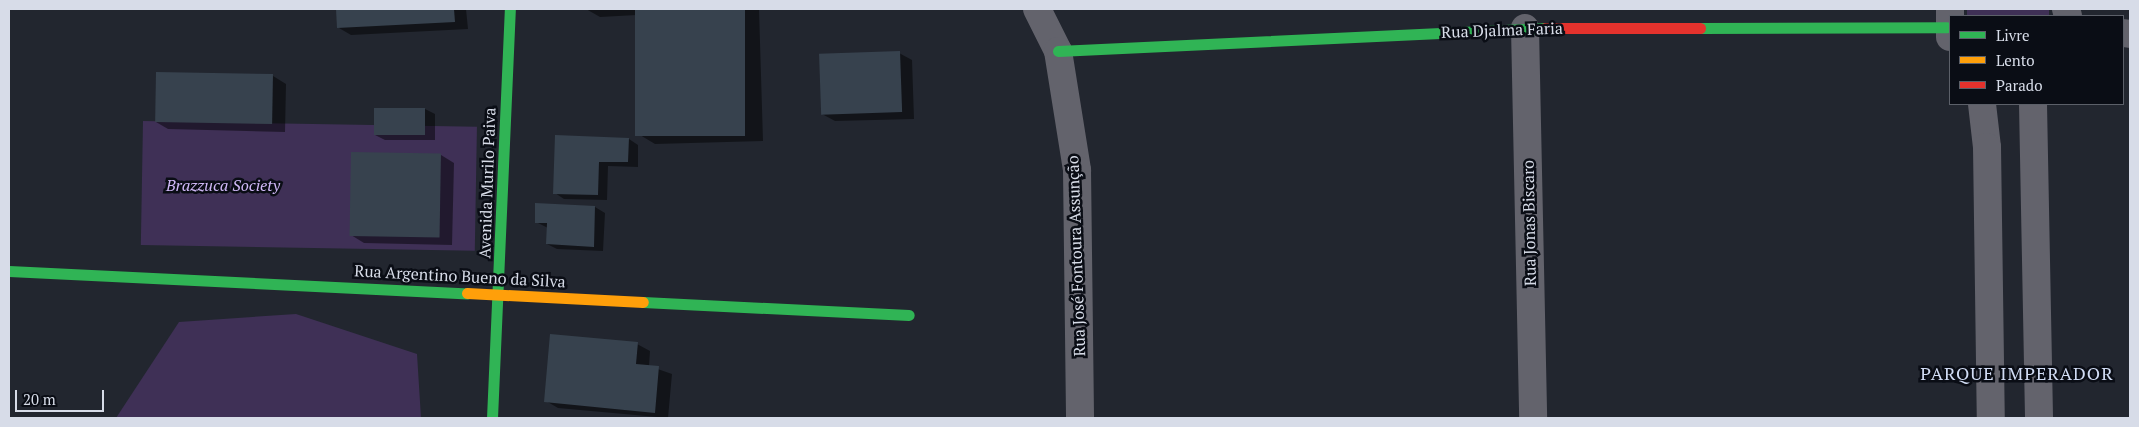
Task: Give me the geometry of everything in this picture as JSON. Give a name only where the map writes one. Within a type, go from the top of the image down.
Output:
[{"type":"street","name":"Avenida Murilo Paiva","points":[[492,418],[499,294],[510,9]]},
{"type":"street","name":"Rua José Fontoura Assunção","points":[[1038,9],[1058,51],[1076,170],[1080,418]]},
{"type":"street","name":"Rua Djalma Faria","points":[[1058,51],[1525,28],[1949,24]]},
{"type":"street","name":"Rua Jonas Biscaro","points":[[1525,28],[1533,418]]},
{"type":"street","points":[[1982,105],[1987,147],[1991,418]]},
{"type":"street","points":[[2033,105],[2039,418]]},
{"type":"street","name":"Rua Argentino Bueno da Silva","points":[[9,271],[909,315]]},
{"type":"green space","points":[[1967,9],[2049,9],[2049,15],[1967,15]]},
{"type":"green space","name":"Brazzuca Society","points":[[143,121],[477,127],[475,251],[141,245]]},
{"type":"green space","points":[[296,314],[417,354],[421,418],[116,418],[179,322]]},
{"type":"building","points":[[336,9],[454,9],[455,22],[337,28]]},
{"type":"building","points":[[635,9],[745,9],[745,136],[635,136]]},
{"type":"building","points":[[900,51],[902,112],[821,115],[819,54]]},
{"type":"building","points":[[156,72],[273,74],[272,124],[155,122]]},
{"type":"building","points":[[374,108],[425,108],[425,135],[374,135]]},
{"type":"building","points":[[555,135],[629,138],[628,162],[599,162],[598,195],[553,194]]},
{"type":"building","points":[[351,152],[441,154],[440,238],[350,236]]},
{"type":"building","points":[[535,203],[595,206],[594,247],[546,244],[547,223],[535,223]]},
{"type":"building","points":[[550,334],[638,342],[636,364],[659,366],[655,413],[544,402]]},
{"type":"traffic: fast","points":[[492,418],[510,9]]},
{"type":"traffic: fast","points":[[1700,28],[1947,27]]},
{"type":"traffic: fast","points":[[1058,51],[1545,28]]},
{"type":"traffic: fast","points":[[9,271],[467,293]]},
{"type":"traffic: fast","points":[[643,302],[909,315]]},
{"type":"traffic: slow","points":[[467,293],[643,302]]},
{"type":"traffic: jam","points":[[1545,28],[1700,28]]},
{"type":"district","name":"PARQUE IMPERADOR","points":[[2017,373]]}]
